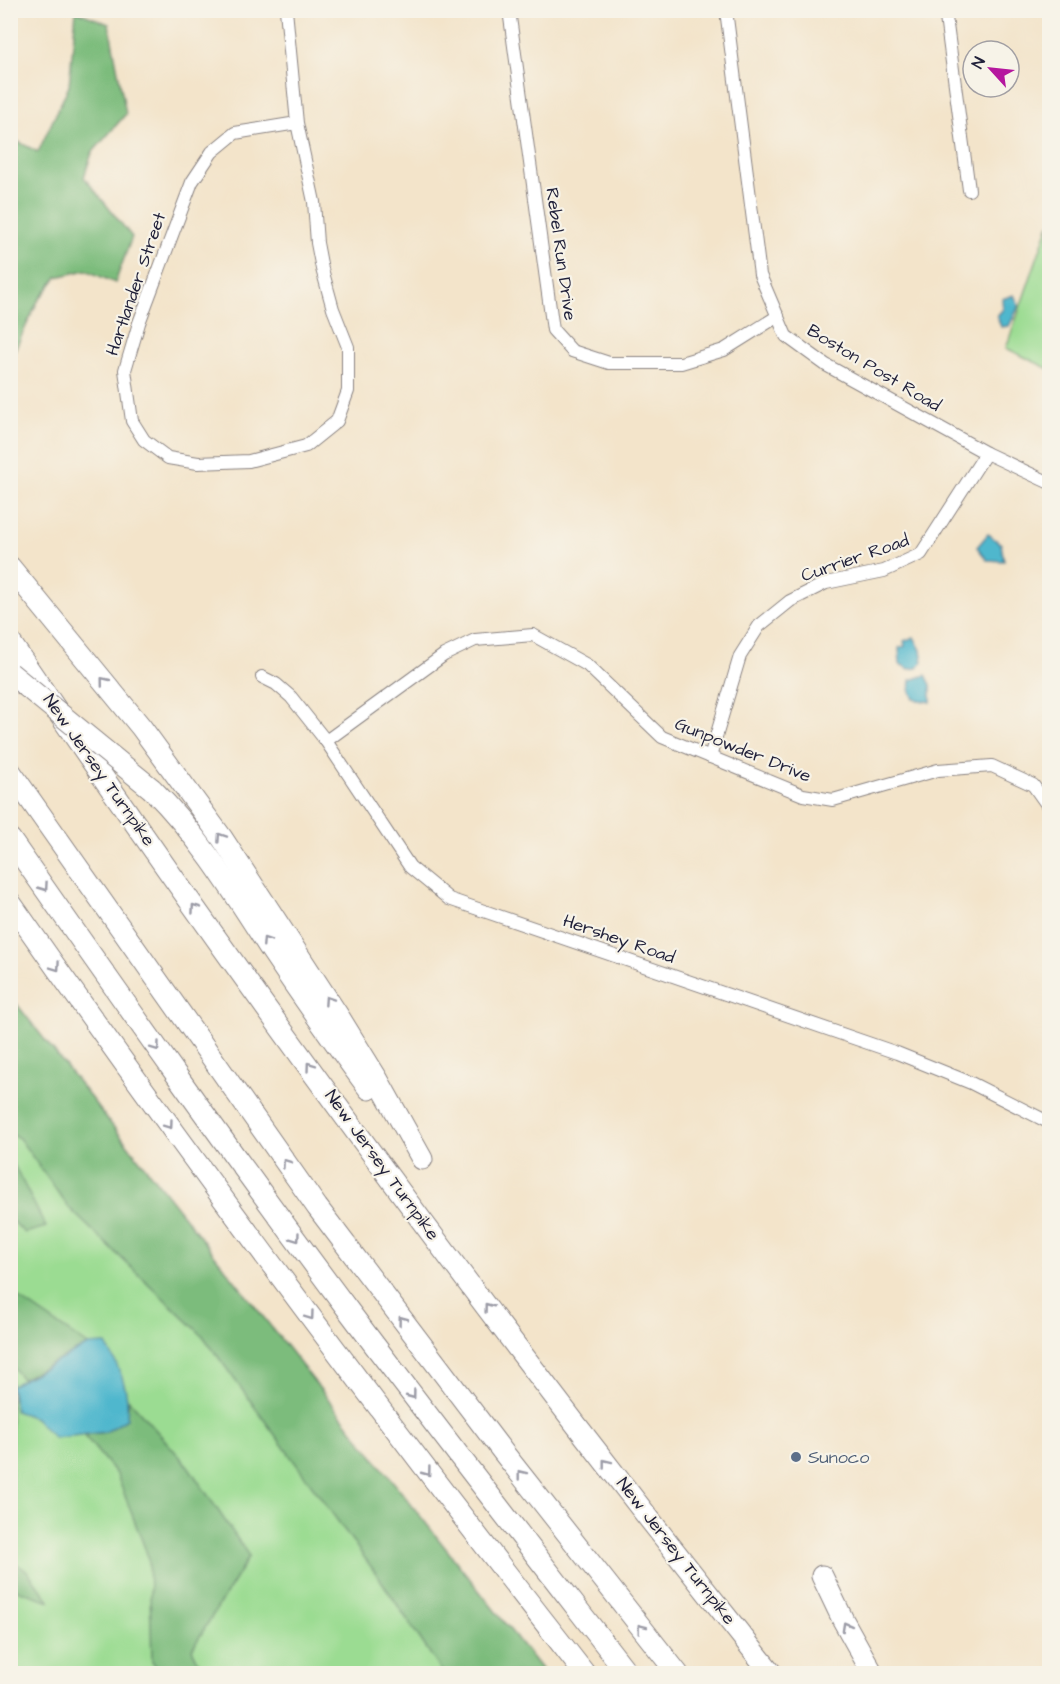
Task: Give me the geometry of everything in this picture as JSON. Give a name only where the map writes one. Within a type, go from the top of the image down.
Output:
[{"type":"highway","points":[[10,567],[141,727],[215,828],[339,1017],[423,1159],[328,1033],[207,851],[172,808],[10,673]]},
{"type":"highway","name":"New Jersey Turnpike","points":[[10,642],[219,942],[440,1244],[567,1413],[772,1674]]},
{"type":"highway","points":[[10,771],[317,1207],[503,1452],[678,1674]]},
{"type":"highway","points":[[10,839],[134,1017],[351,1313],[475,1478],[628,1674]]},
{"type":"highway","points":[[10,902],[314,1323],[445,1496],[585,1674]]},
{"type":"highway","points":[[822,1576],[873,1674]]},
{"type":"street","name":"Hartlander Street","points":[[286,10],[297,123],[315,202],[317,243],[322,269],[333,309],[348,347],[348,391],[337,421],[306,446],[249,461],[198,464],[168,458],[144,440],[132,421],[125,370],[184,202],[192,182],[212,152],[235,133],[297,123]]},
{"type":"street","name":"Rebel Run Drive","points":[[508,10],[553,330],[572,351],[609,363],[681,363],[724,350],[778,316]]},
{"type":"street","name":"Boston Post Road","points":[[726,10],[760,276],[786,336],[826,364],[986,453],[1050,483]]},
{"type":"street","points":[[945,10],[969,190]]},
{"type":"street","name":"Currier Road","points":[[710,757],[740,656],[759,626],[790,601],[826,583],[884,571],[921,554],[986,453]]},
{"type":"street","name":"Gunpowder Drive","points":[[326,741],[444,655],[475,640],[533,635],[587,665],[662,737],[802,795],[833,800],[938,771],[992,766],[1033,785],[1050,809]]},
{"type":"street","name":"Hershey Road","points":[[262,677],[276,684],[291,697],[326,741],[410,867],[448,899],[897,1053],[971,1083],[1050,1123]]},
{"type":"green space","points":[[76,11],[109,24],[126,114],[92,153],[84,177],[132,237],[115,283],[86,270],[57,277],[38,301],[11,358],[11,138],[38,152],[69,86]]},
{"type":"green space","points":[[1049,224],[1049,369],[1006,348]]},
{"type":"green space","points":[[10,997],[544,1673],[443,1673],[380,1579],[203,1336],[69,1208],[19,1138],[11,1134]]},
{"type":"green space","points":[[11,997],[544,1673],[11,1673]]},
{"type":"green space","points":[[11,1159],[46,1227],[25,1233],[11,1220]]},
{"type":"green space","points":[[10,1292],[88,1345],[22,1379],[11,1365]]},
{"type":"green space","points":[[129,1400],[188,1466],[249,1556],[192,1649],[204,1673],[161,1673],[152,1661],[149,1559],[117,1475],[84,1435],[106,1432],[126,1419]]},
{"type":"green space","points":[[10,1559],[28,1572],[50,1601],[11,1588]]},
{"type":"water","points":[[1014,295],[1019,306],[1009,326],[1001,327],[997,316],[1003,309],[1002,299]]},
{"type":"water","points":[[988,534],[1001,544],[1004,561],[987,560],[977,547]]},
{"type":"water","points":[[914,637],[921,650],[923,662],[917,668],[909,669],[900,664],[899,648],[905,646],[904,641]]},
{"type":"water","points":[[926,675],[931,685],[931,702],[914,699],[910,690],[911,680]]},
{"type":"water","points":[[106,1344],[123,1380],[127,1398],[127,1419],[106,1432],[54,1438],[35,1418],[15,1411],[11,1386],[88,1345]]},
{"type":"place","name":"Sunoco","points":[[796,1457]]}]
